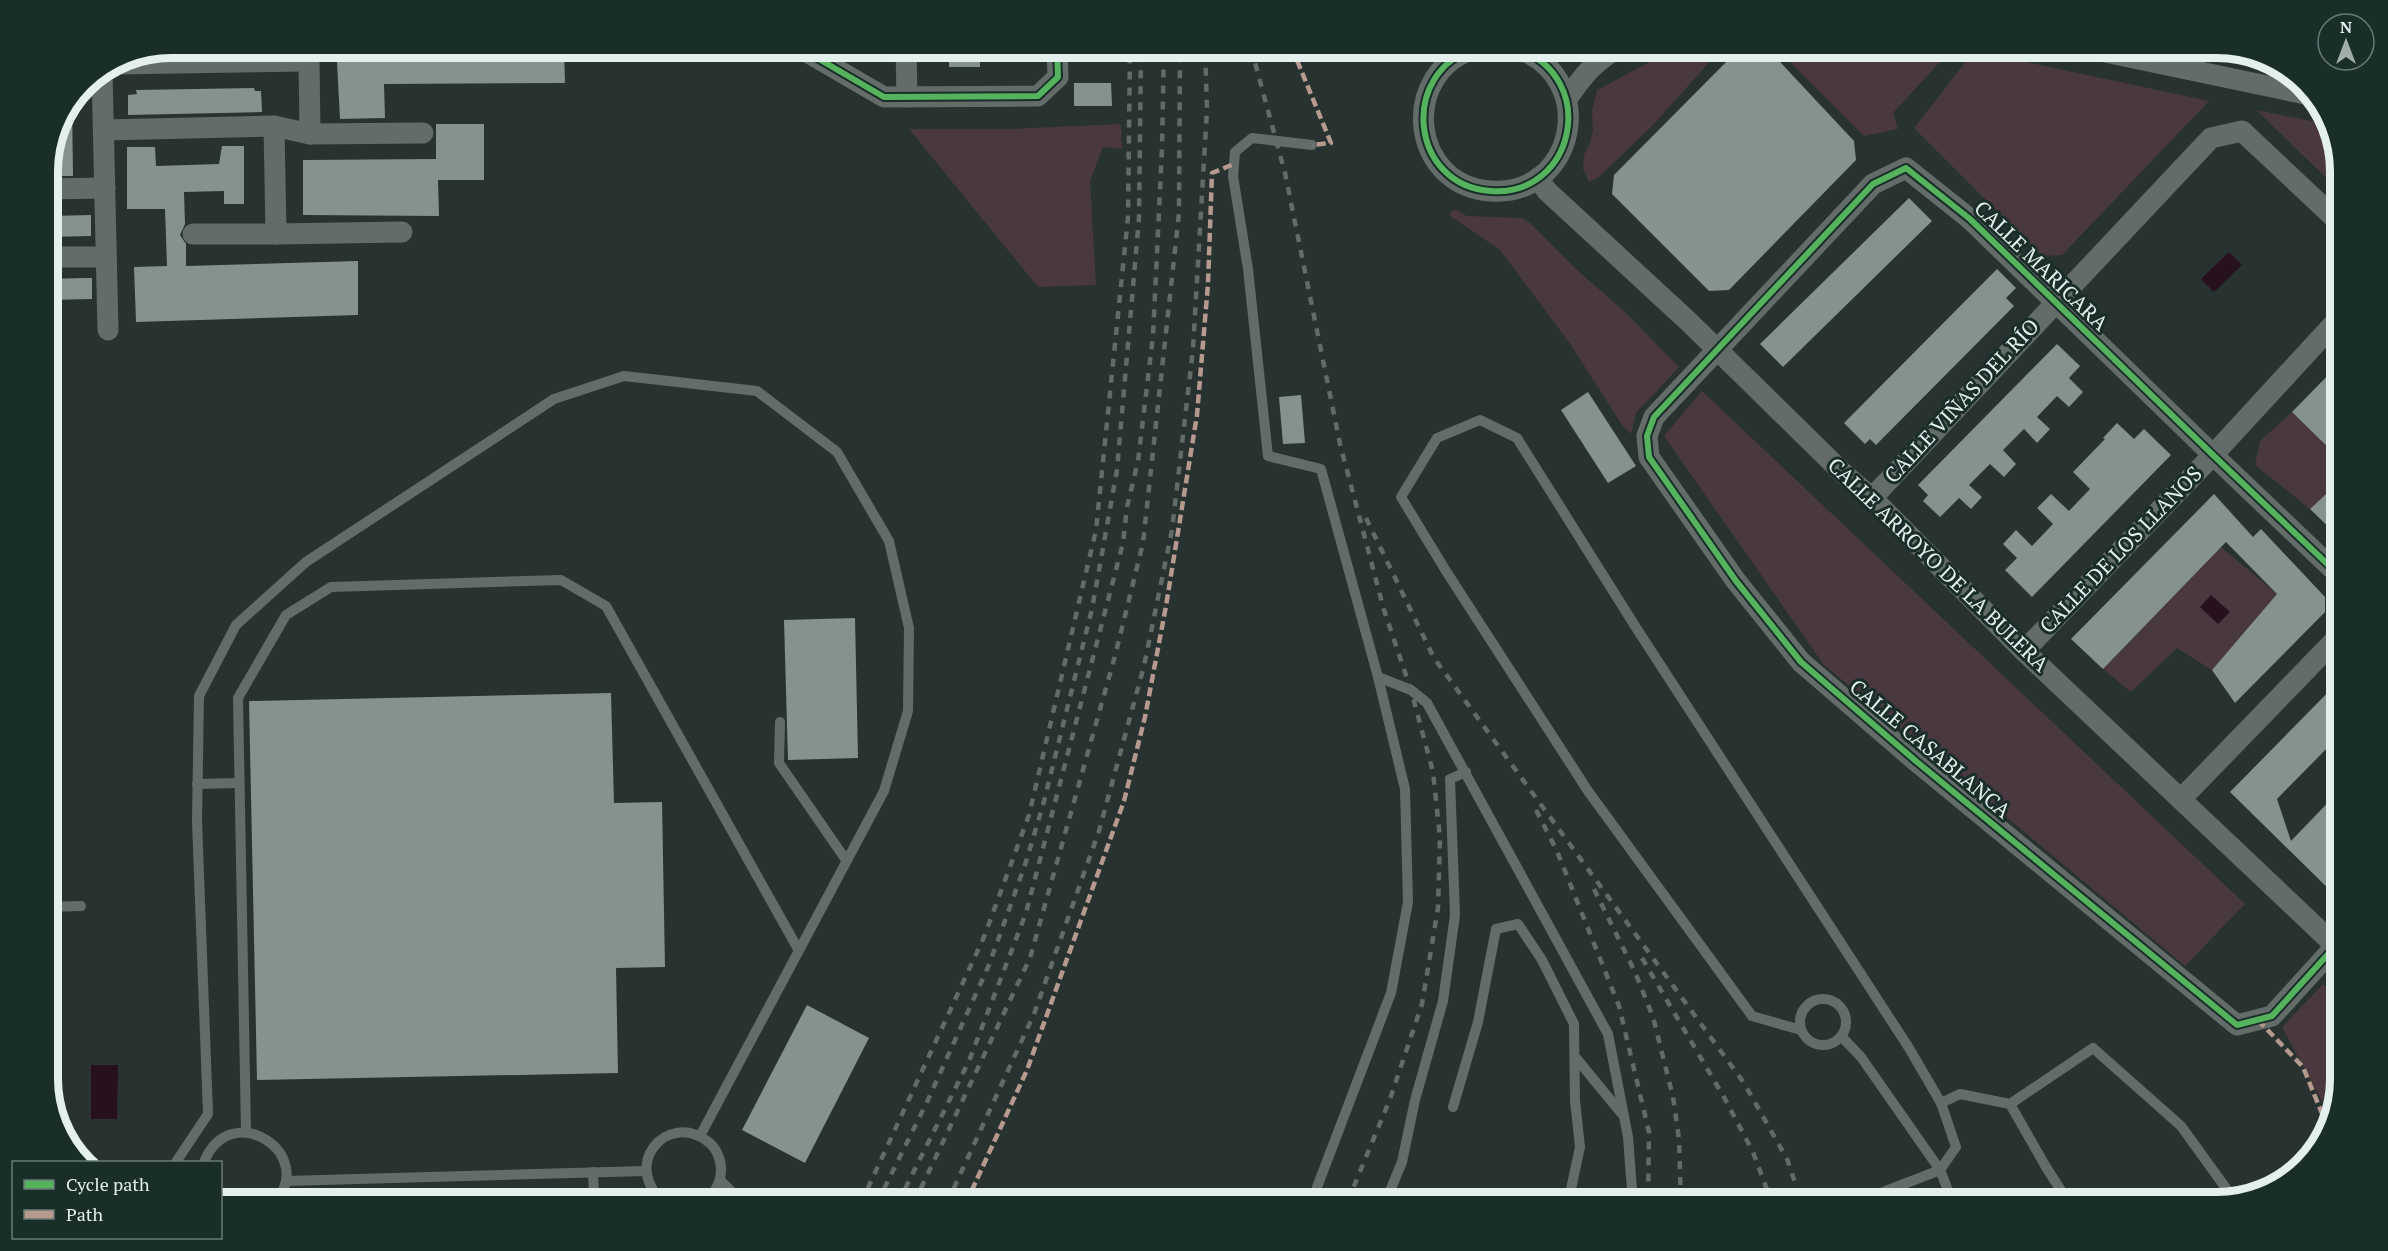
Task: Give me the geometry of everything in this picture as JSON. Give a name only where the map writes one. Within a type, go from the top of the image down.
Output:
[{"type":"street","points":[[1455,58],[1445,65],[1431,83],[1423,105],[1423,129],[1431,153],[1446,172],[1467,185],[1491,191],[1516,189],[1538,178],[1554,163],[1565,143],[1569,122],[1567,99],[1559,81],[1539,58]]},
{"type":"street","points":[[1567,99],[1582,76],[1600,58]]},
{"type":"street","points":[[2134,58],[2296,92]]},
{"type":"street","points":[[144,63],[223,59]]},
{"type":"street","points":[[309,59],[310,134]]},
{"type":"street","points":[[818,59],[884,98],[907,98],[1038,96],[1058,77],[1057,59]]},
{"type":"street","points":[[906,59],[907,98]]},
{"type":"street","points":[[102,83],[108,330]]},
{"type":"street","points":[[274,126],[276,234]]},
{"type":"street","points":[[104,130],[274,126],[310,134],[423,133]]},
{"type":"street","name":"CALLE VIÑAS DEL RÍO","points":[[1872,498],[2211,138],[2242,130],[2329,213]]},
{"type":"street","name":"CALLE MARICARA","points":[[1717,349],[1873,184],[1906,168],[1970,219],[2329,566]]},
{"type":"street","name":"CALLE ARROYO DE LA BULERA","points":[[1538,178],[1547,191],[1717,349],[1872,498],[2024,651],[2330,937]]},
{"type":"street","points":[[59,189],[105,188]]},
{"type":"street","points":[[193,234],[402,232]]},
{"type":"street","points":[[59,257],[106,257]]},
{"type":"street","name":"CALLE DE LOS LLANOS","points":[[2024,651],[2329,329]]},
{"type":"street","name":"CALLE CASABLANCA","points":[[1717,349],[1654,417],[1647,436],[1649,457],[1736,581],[1801,662],[1917,762],[2237,1025],[2272,1017],[2330,956]]},
{"type":"street","points":[[2181,799],[2330,646]]},
{"type":"lane","points":[[1312,146],[1252,138],[1235,152],[1233,176],[1248,269],[1268,456],[1321,469],[1378,677],[1405,789],[1407,902],[1390,993],[1315,1192]]},
{"type":"lane","points":[[177,1161],[208,1114],[197,821],[199,696],[236,626],[306,562],[554,399],[624,376],[757,391],[837,452],[889,541],[909,628],[908,711],[884,790],[700,1136]]},
{"type":"lane","points":[[1801,1030],[1752,1016],[1588,790],[1446,571],[1401,497],[1437,438],[1480,420],[1517,438],[1648,645],[1910,1048],[1941,1103],[1956,1147],[1940,1170],[1883,1192]]},
{"type":"lane","points":[[246,1132],[238,698],[286,615],[332,587],[561,580],[606,606],[798,949]]},
{"type":"lane","points":[[1378,677],[1411,690],[1427,703],[1608,1034],[1628,1137],[1632,1192]]},
{"type":"lane","points":[[780,722],[779,763],[846,860]]},
{"type":"lane","points":[[1390,1192],[1402,1162],[1415,1100],[1443,1002],[1455,915],[1450,779],[1466,772]]},
{"type":"lane","points":[[197,784],[239,783]]},
{"type":"lane","points":[[59,907],[81,906]]},
{"type":"lane","points":[[1453,1107],[1478,1022],[1496,929],[1518,924],[1542,960],[1574,1024],[1575,1101],[1580,1147],[1570,1192]]},
{"type":"lane","points":[[1828,999],[1844,1009],[1847,1028],[1836,1043],[1818,1046],[1802,1035],[1801,1030],[1799,1017],[1810,1002],[1828,999]]},
{"type":"lane","points":[[1841,1036],[1861,1057],[1940,1170],[1949,1192]]},
{"type":"lane","points":[[1941,1103],[1960,1094],[2010,1104],[2093,1048],[2181,1126],[2229,1192]]},
{"type":"lane","points":[[1576,1058],[1624,1116]]},
{"type":"lane","points":[[2010,1104],[2062,1192]]},
{"type":"lane","points":[[204,1161],[209,1151],[219,1141],[232,1134],[246,1132],[261,1136],[273,1144],[282,1156],[286,1181],[281,1192]]},
{"type":"lane","points":[[653,1192],[648,1184],[647,1158],[664,1138],[682,1132],[700,1136],[711,1143],[718,1154],[722,1167],[715,1192]]},
{"type":"lane","points":[[286,1181],[646,1171]]},
{"type":"lane","points":[[593,1172],[594,1192]]},
{"type":"lane","points":[[720,1180],[732,1192]]},
{"type":"shaded area","points":[[1657,58],[1713,58],[1654,124],[1599,177],[1589,182],[1583,169],[1584,155],[1593,130],[1592,111],[1597,90]]},
{"type":"shaded area","points":[[1786,58],[1944,58],[1893,113],[1898,129],[1864,136]]},
{"type":"shaded area","points":[[1968,58],[2007,58],[2209,101],[2062,255],[2042,256],[1914,128]]},
{"type":"shaded area","points":[[2256,110],[2318,122],[2327,150],[2329,180]]},
{"type":"shaded area","points":[[1121,124],[1122,149],[1103,147],[1090,181],[1096,285],[1038,287],[909,129],[1009,129]]},
{"type":"shaded area","points":[[1454,209],[1467,216],[1522,218],[1530,223],[1577,270],[1625,312],[1679,367],[1636,413],[1631,434],[1622,425],[1571,345],[1500,250],[1449,215]]},
{"type":"shaded area","points":[[2229,252],[2242,265],[2214,292],[2201,279]]},
{"type":"shaded area","points":[[1702,391],[2245,904],[2185,966],[1824,665],[1664,436]]},
{"type":"shaded area","points":[[2292,412],[2329,449],[2329,491],[2310,509],[2255,465],[2260,441]]},
{"type":"shaded area","points":[[2221,547],[2277,594],[2212,670],[2177,648],[2131,692],[2103,669]]},
{"type":"shaded area","points":[[2211,595],[2230,612],[2218,624],[2200,607]]},
{"type":"shaded area","points":[[2323,984],[2330,990],[2330,1079],[2325,1107],[2282,1027]]},
{"type":"shaded area","points":[[91,1065],[118,1065],[117,1119],[91,1119]]},
{"type":"building","points":[[1730,58],[1777,58],[1854,141],[1856,160],[1729,290],[1709,291],[1612,194],[1614,175]]},
{"type":"building","points":[[384,59],[564,59],[565,83],[384,84],[385,118],[340,119],[337,62],[384,62]]},
{"type":"building","points":[[949,59],[980,59],[980,67],[949,67]]},
{"type":"building","points":[[1000,59],[1045,59],[1045,62],[1000,62]]},
{"type":"building","points":[[1074,83],[1111,83],[1112,106],[1074,106]]},
{"type":"building","points":[[254,88],[255,91],[261,91],[262,112],[128,115],[128,95],[137,94],[136,90]]},
{"type":"building","points":[[72,118],[73,176],[59,176],[62,143]]},
{"type":"building","points":[[436,124],[484,124],[484,180],[438,180],[439,216],[303,215],[303,160],[436,159]]},
{"type":"building","points":[[222,146],[244,146],[244,204],[224,204],[224,191],[184,192],[185,224],[180,235],[186,244],[186,266],[358,261],[358,315],[136,322],[134,267],[167,266],[165,209],[127,209],[127,147],[155,147],[156,166],[219,164]]},
{"type":"building","points":[[1909,198],[1932,221],[1783,367],[1760,344]]},
{"type":"building","points":[[91,215],[91,236],[59,237],[59,216]]},
{"type":"building","points":[[1997,269],[2016,288],[2006,298],[2014,306],[1876,445],[1870,439],[1865,444],[1844,423]]},
{"type":"building","points":[[92,278],[92,299],[59,300],[59,279]]},
{"type":"building","points":[[2057,344],[2080,366],[2069,378],[2083,392],[2069,407],[2057,396],[2037,417],[2050,429],[2037,443],[2024,429],[2003,450],[2016,464],[2004,477],[1990,464],[1969,485],[1982,497],[1971,509],[1959,498],[1940,517],[1923,501],[1928,495],[1918,485]]},
{"type":"building","points":[[2329,374],[2329,449],[2292,412]]},
{"type":"building","points":[[1588,392],[1636,466],[1608,483],[1561,410]]},
{"type":"building","points":[[1301,395],[1305,443],[1283,444],[1279,397]]},
{"type":"building","points":[[2117,423],[2134,439],[2144,429],[2171,455],[2032,597],[2005,570],[2017,558],[2003,544],[2016,530],[2032,546],[2053,524],[2037,508],[2051,494],[2069,511],[2090,489],[2073,472]]},
{"type":"building","points":[[2329,491],[2329,528],[2310,509]]},
{"type":"building","points":[[2214,494],[2253,537],[2261,529],[2325,597],[2325,612],[2235,703],[2212,670],[2277,594],[2226,542],[2103,669],[2071,639]]},
{"type":"building","points":[[855,618],[858,758],[788,760],[784,620]]},
{"type":"building","points":[[2330,691],[2330,746],[2277,799],[2291,841],[2330,801],[2330,890],[2230,792]]},
{"type":"building","points":[[611,693],[614,803],[662,802],[665,967],[616,968],[618,1073],[257,1080],[249,701]]},
{"type":"building","points":[[807,1005],[869,1038],[805,1163],[742,1130]]},
{"type":"railway","points":[[952,1192],[1034,1014],[1099,831],[1144,666],[1172,530],[1193,349],[1207,109],[1205,58]]},
{"type":"railway","points":[[1254,58],[1285,173],[1340,444],[1384,610],[1411,690],[1433,772],[1440,838],[1438,908],[1422,1004],[1390,1099],[1352,1192]]},
{"type":"railway","points":[[866,1192],[984,937],[1029,815],[1096,530],[1128,217],[1130,59]]},
{"type":"railway","points":[[882,1192],[927,1102],[989,965],[1025,865],[1043,805],[1092,609],[1117,470],[1139,218],[1141,59]]},
{"type":"railway","points":[[904,1192],[969,1061],[1026,913],[1123,543],[1127,507],[1138,461],[1153,336],[1164,59]]},
{"type":"railway","points":[[919,1192],[1030,958],[1115,656],[1143,543],[1179,213],[1180,59]]},
{"type":"railway","points":[[1366,518],[1434,658],[1744,1083],[1787,1159],[1798,1192]]},
{"type":"railway","points":[[1536,810],[1557,851],[1619,1006],[1649,1132],[1648,1192]]},
{"type":"railway","points":[[1594,889],[1635,972],[1653,1017],[1673,1097],[1679,1139],[1681,1192]]},
{"type":"railway","points":[[1642,958],[1725,1099],[1753,1152],[1768,1192]]},
{"type":"marked path","points":[[1296,58],[1331,143],[1312,145]]},
{"type":"marked path","points":[[971,1192],[1027,1070],[1124,801],[1145,717],[1166,606],[1197,415],[1208,284],[1212,173],[1234,164]]},
{"type":"marked path","points":[[2258,1020],[2303,1067],[2323,1116]]},
{"type":"cycle path","points":[[1456,58],[1434,80],[1425,102],[1424,127],[1430,150],[1444,170],[1464,184],[1491,191],[1520,188],[1542,175],[1558,156],[1567,133],[1568,108],[1560,83],[1543,63],[1535,58]]},
{"type":"cycle path","points":[[818,59],[884,97],[1038,96],[1058,77],[1057,59]]},
{"type":"cycle path","points":[[2329,566],[1970,219],[1906,168],[1873,184],[1654,417],[1647,436],[1649,457],[1736,581],[1801,662],[1917,762],[2237,1025],[2272,1016],[2330,952]]}]
